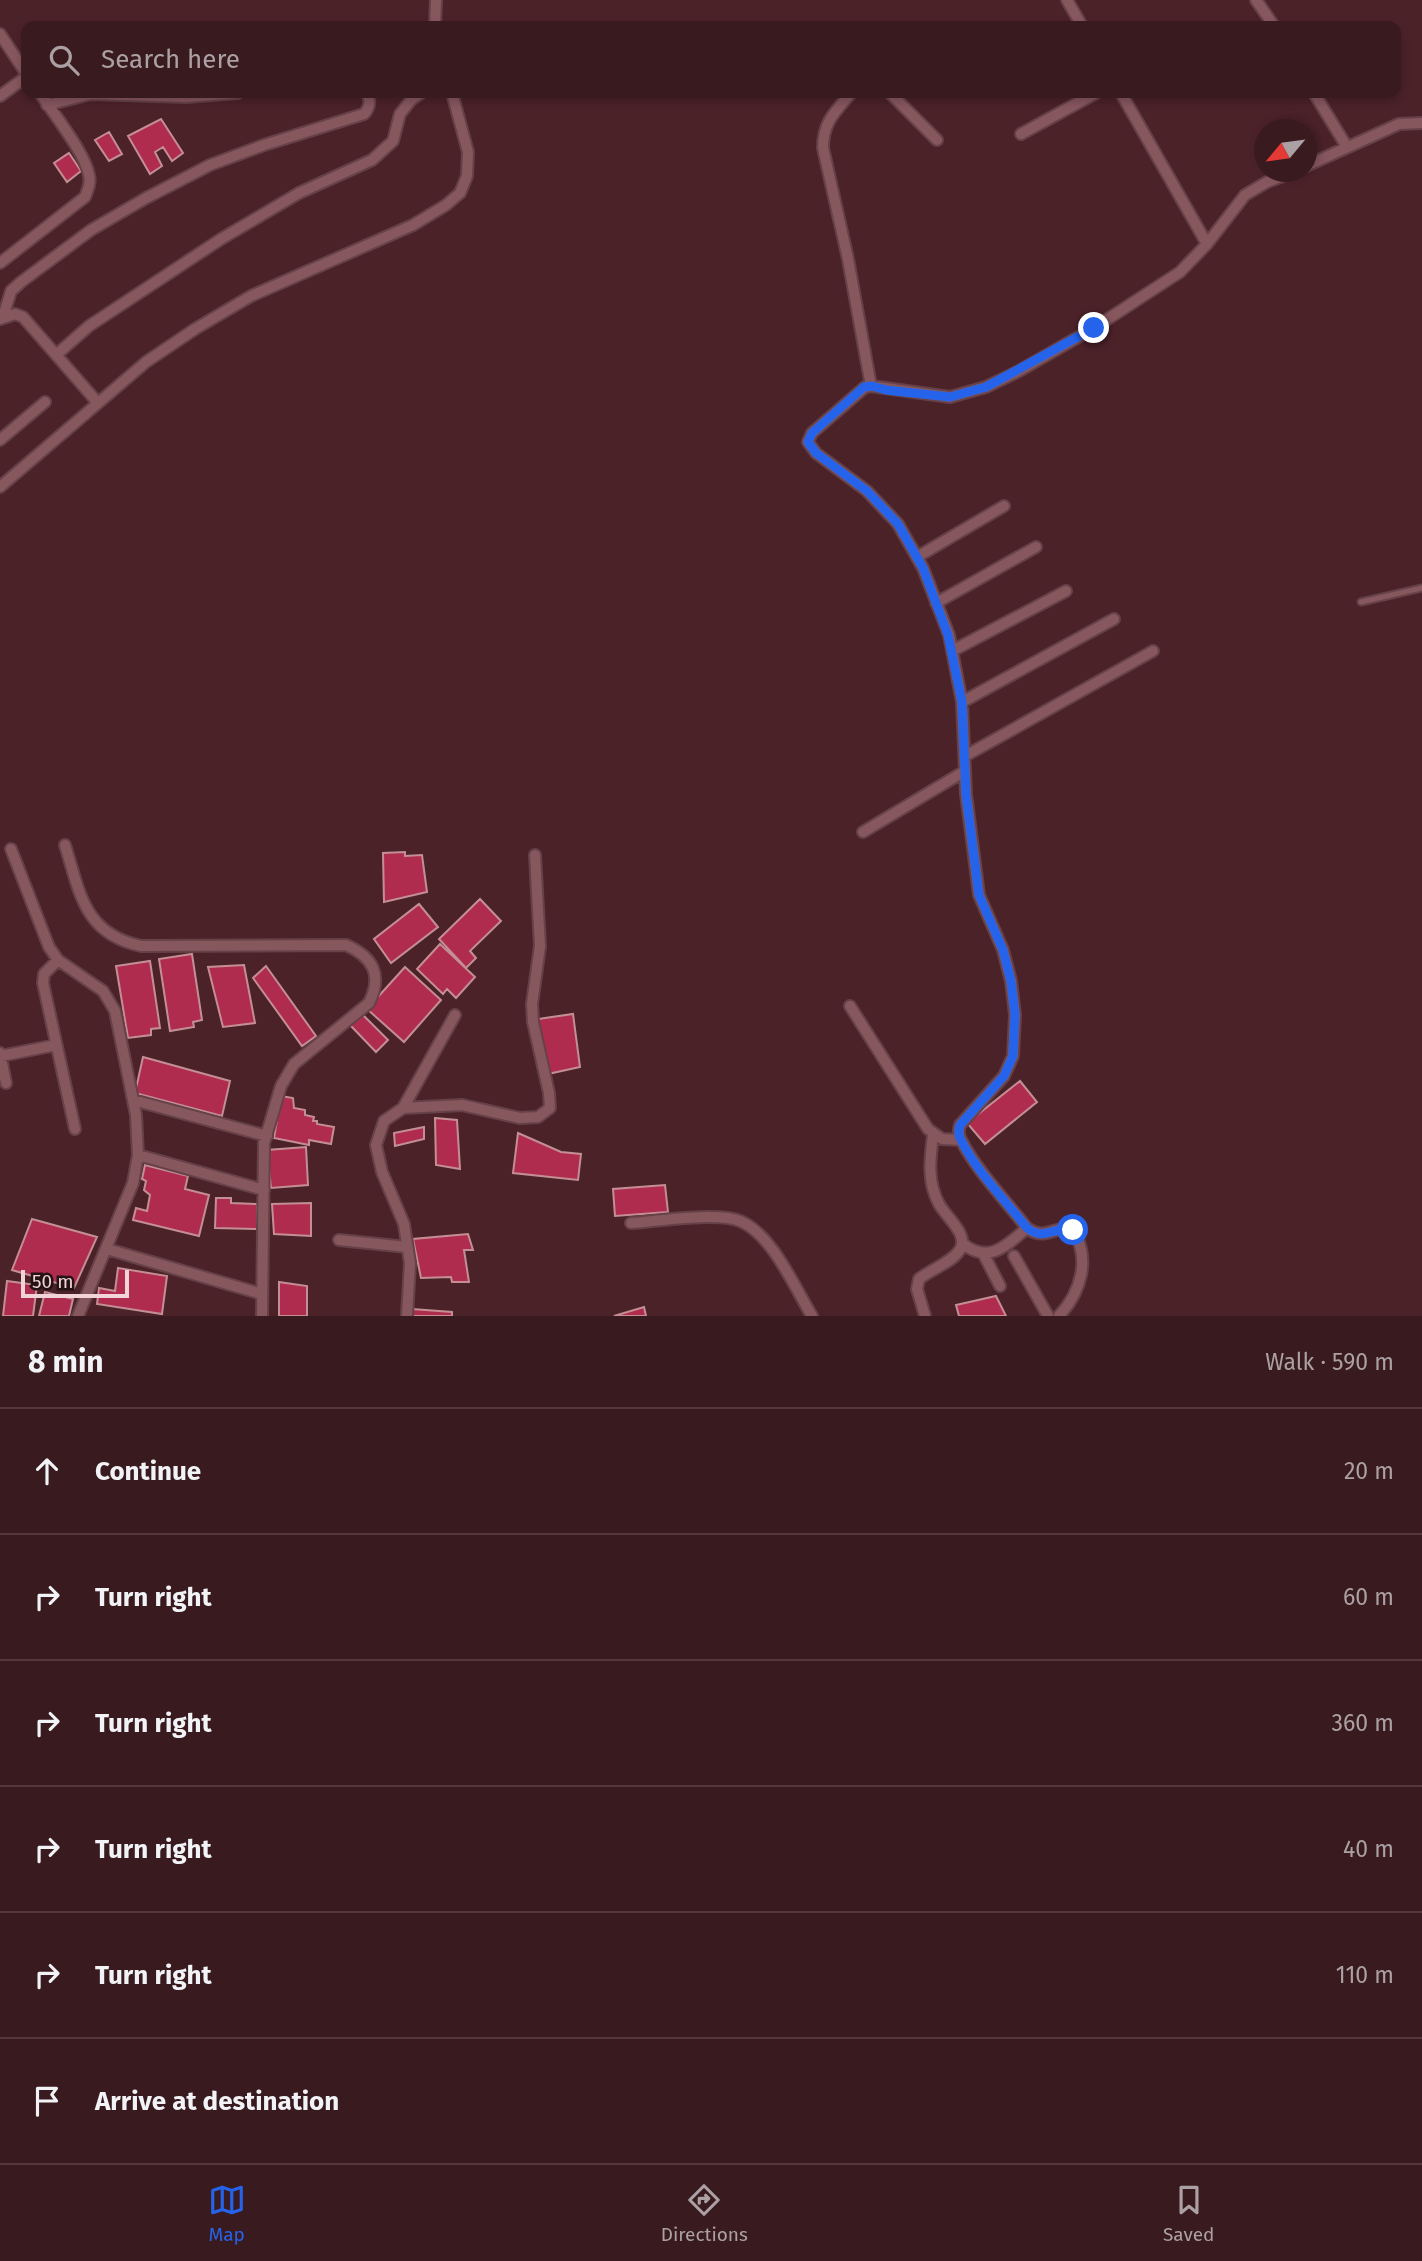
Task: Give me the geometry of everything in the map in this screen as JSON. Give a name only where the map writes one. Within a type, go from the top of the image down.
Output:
[{"type":"street","points":[[435,21],[436,0]]},
{"type":"street","points":[[1067,0],[1079,21]]},
{"type":"street","points":[[1256,0],[1271,21]]},
{"type":"street","points":[[0,34],[21,67]]},
{"type":"street","points":[[0,96],[21,79]]},
{"type":"street","points":[[0,263],[85,197],[90,184],[89,172],[83,159],[43,98]]},
{"type":"street","points":[[47,105],[75,98]]},
{"type":"street","points":[[2,318],[11,291],[91,230],[210,165],[364,114],[369,109],[369,98]]},
{"type":"street","points":[[56,355],[89,326],[221,239],[299,193],[382,153],[393,141],[400,114],[414,98]]},
{"type":"street","points":[[0,486],[146,362],[230,307],[315,266],[413,225],[446,205],[460,193],[467,176],[468,152],[453,98]]},
{"type":"street","points":[[847,98],[830,117],[823,132],[823,148],[848,259],[872,386]]},
{"type":"street","points":[[895,98],[937,140]]},
{"type":"street","points":[[1021,134],[1087,98]]},
{"type":"street","points":[[1124,98],[1207,244]]},
{"type":"street","points":[[1317,98],[1347,147]]},
{"type":"street","points":[[1317,161],[1399,124],[1422,123]]},
{"type":"street","points":[[1059,1316],[1077,1287],[1083,1258],[1081,1243],[1073,1230],[1066,1228],[1043,1235],[1035,1234],[1027,1228],[961,1140],[958,1131],[960,1125],[1004,1076],[1013,1056],[1015,1014],[1011,981],[1003,950],[979,895],[965,771],[962,702],[952,650],[917,557],[898,524],[867,491],[816,453],[808,442],[812,433],[858,391],[872,386],[950,397],[986,387],[1094,328],[1180,272],[1207,244],[1245,195],[1267,182]]},
{"type":"street","points":[[2,318],[15,314],[23,317],[98,403]]},
{"type":"street","points":[[0,440],[46,402]]},
{"type":"street","points":[[917,557],[1004,506]]},
{"type":"street","points":[[936,603],[1035,547]]},
{"type":"street","points":[[952,650],[1066,591]]},
{"type":"street","points":[[962,702],[1114,619]]},
{"type":"street","points":[[965,756],[1153,651]]},
{"type":"street","points":[[863,832],[965,771]]},
{"type":"street","points":[[65,845],[85,908],[99,925],[127,943],[141,946],[346,945],[355,949],[374,968],[375,991],[369,1003],[294,1064],[281,1086],[264,1143],[262,1316]]},
{"type":"street","points":[[11,849],[49,947],[58,960],[103,991],[115,1011],[133,1100],[138,1155],[133,1183],[78,1316]]},
{"type":"street","points":[[402,1108],[462,1105],[520,1118],[538,1117],[550,1108],[550,1093],[533,1022],[533,994],[540,946],[535,855]]},
{"type":"street","points":[[58,960],[44,974],[43,983],[75,1129]]},
{"type":"street","points":[[850,1006],[933,1135],[942,1139],[961,1140]]},
{"type":"street","points":[[407,1316],[410,1263],[404,1224],[382,1172],[376,1145],[384,1121],[402,1108],[455,1015]]},
{"type":"street","points":[[6,1083],[0,1055],[56,1045]]},
{"type":"street","points":[[133,1100],[267,1136]]},
{"type":"street","points":[[925,1316],[917,1289],[919,1279],[959,1252],[963,1244],[961,1234],[939,1204],[930,1180],[933,1135]]},
{"type":"street","points":[[138,1155],[264,1190]]},
{"type":"street","points":[[631,1223],[710,1217],[739,1220],[755,1231],[772,1250],[812,1316]]},
{"type":"street","points":[[963,1244],[984,1255],[995,1251],[1027,1228]]},
{"type":"street","points":[[339,1240],[407,1247]]},
{"type":"street","points":[[107,1249],[262,1294]]},
{"type":"street","points":[[984,1255],[1000,1286]]},
{"type":"street","points":[[1014,1256],[1048,1316]]},
{"type":"lane","points":[[1362,602],[1422,588]]},
{"type":"building","points":[[161,119],[183,153],[172,161],[163,147],[155,152],[162,166],[150,174],[128,136]]},
{"type":"building","points":[[109,132],[122,154],[109,161],[95,140]]},
{"type":"building","points":[[69,153],[81,171],[67,182],[54,163]]},
{"type":"building","points":[[405,852],[405,856],[422,855],[427,892],[384,902],[383,853]]},
{"type":"building","points":[[480,899],[501,921],[470,951],[476,958],[466,968],[439,939]]},
{"type":"building","points":[[419,904],[438,927],[391,963],[374,939]]},
{"type":"building","points":[[440,944],[475,977],[456,998],[447,989],[443,994],[417,969]]},
{"type":"building","points":[[192,954],[202,1020],[193,1022],[194,1027],[170,1031],[159,959]]},
{"type":"building","points":[[150,961],[160,1028],[151,1029],[151,1035],[128,1038],[116,966]]},
{"type":"building","points":[[244,965],[255,1023],[223,1027],[208,967]]},
{"type":"building","points":[[266,966],[316,1036],[302,1046],[253,978]]},
{"type":"building","points":[[405,967],[441,1000],[404,1042],[367,1009]]},
{"type":"building","points":[[362,1014],[388,1040],[376,1052],[350,1025]]},
{"type":"building","points":[[573,1014],[580,1067],[548,1074],[538,1019]]},
{"type":"building","points":[[143,1057],[230,1081],[222,1116],[135,1093]]},
{"type":"building","points":[[1020,1081],[1037,1102],[985,1144],[967,1123]]},
{"type":"building","points":[[281,1096],[293,1098],[294,1108],[305,1110],[305,1115],[314,1117],[313,1121],[317,1121],[317,1124],[334,1127],[331,1144],[309,1140],[309,1145],[274,1138]]},
{"type":"building","points":[[435,1118],[457,1120],[460,1169],[436,1165]]},
{"type":"building","points":[[424,1127],[424,1139],[395,1146],[394,1133]]},
{"type":"building","points":[[518,1133],[561,1152],[581,1154],[578,1180],[513,1173]]},
{"type":"building","points":[[306,1147],[308,1185],[271,1188],[267,1150]]},
{"type":"building","points":[[145,1165],[188,1176],[185,1189],[209,1195],[199,1236],[133,1220],[136,1208],[147,1211],[150,1195],[144,1190],[146,1181],[142,1179]]},
{"type":"building","points":[[665,1185],[668,1212],[615,1216],[613,1189]]},
{"type":"building","points":[[216,1198],[231,1198],[231,1203],[257,1204],[257,1229],[215,1228]]},
{"type":"building","points":[[311,1203],[311,1236],[274,1234],[272,1204]]},
{"type":"building","points":[[32,1219],[97,1237],[74,1288],[12,1270]]},
{"type":"building","points":[[468,1234],[473,1250],[464,1250],[469,1282],[452,1282],[451,1277],[421,1278],[413,1239]]},
{"type":"building","points":[[118,1268],[167,1276],[162,1314],[97,1304],[99,1288],[115,1291]]},
{"type":"building","points":[[7,1281],[37,1285],[33,1316],[3,1316]]},
{"type":"building","points":[[279,1282],[307,1286],[307,1316],[279,1316]]},
{"type":"building","points":[[45,1292],[73,1299],[69,1316],[39,1316]]},
{"type":"building","points":[[996,1296],[1006,1316],[959,1316],[956,1305]]},
{"type":"building","points":[[644,1307],[646,1316],[614,1316]]},
{"type":"building","points":[[412,1309],[452,1312],[452,1316],[412,1316]]},
{"type":"route","points":[[1073,1230],[1066,1228],[1043,1235],[1035,1234],[1027,1228],[961,1140],[958,1131],[960,1125],[1004,1076],[1013,1056],[1015,1014],[1011,981],[1003,950],[979,895],[966,794],[962,702],[948,635],[923,568],[898,524],[867,491],[816,453],[808,442],[812,433],[864,387],[950,397],[986,387],[1094,328]]}]
